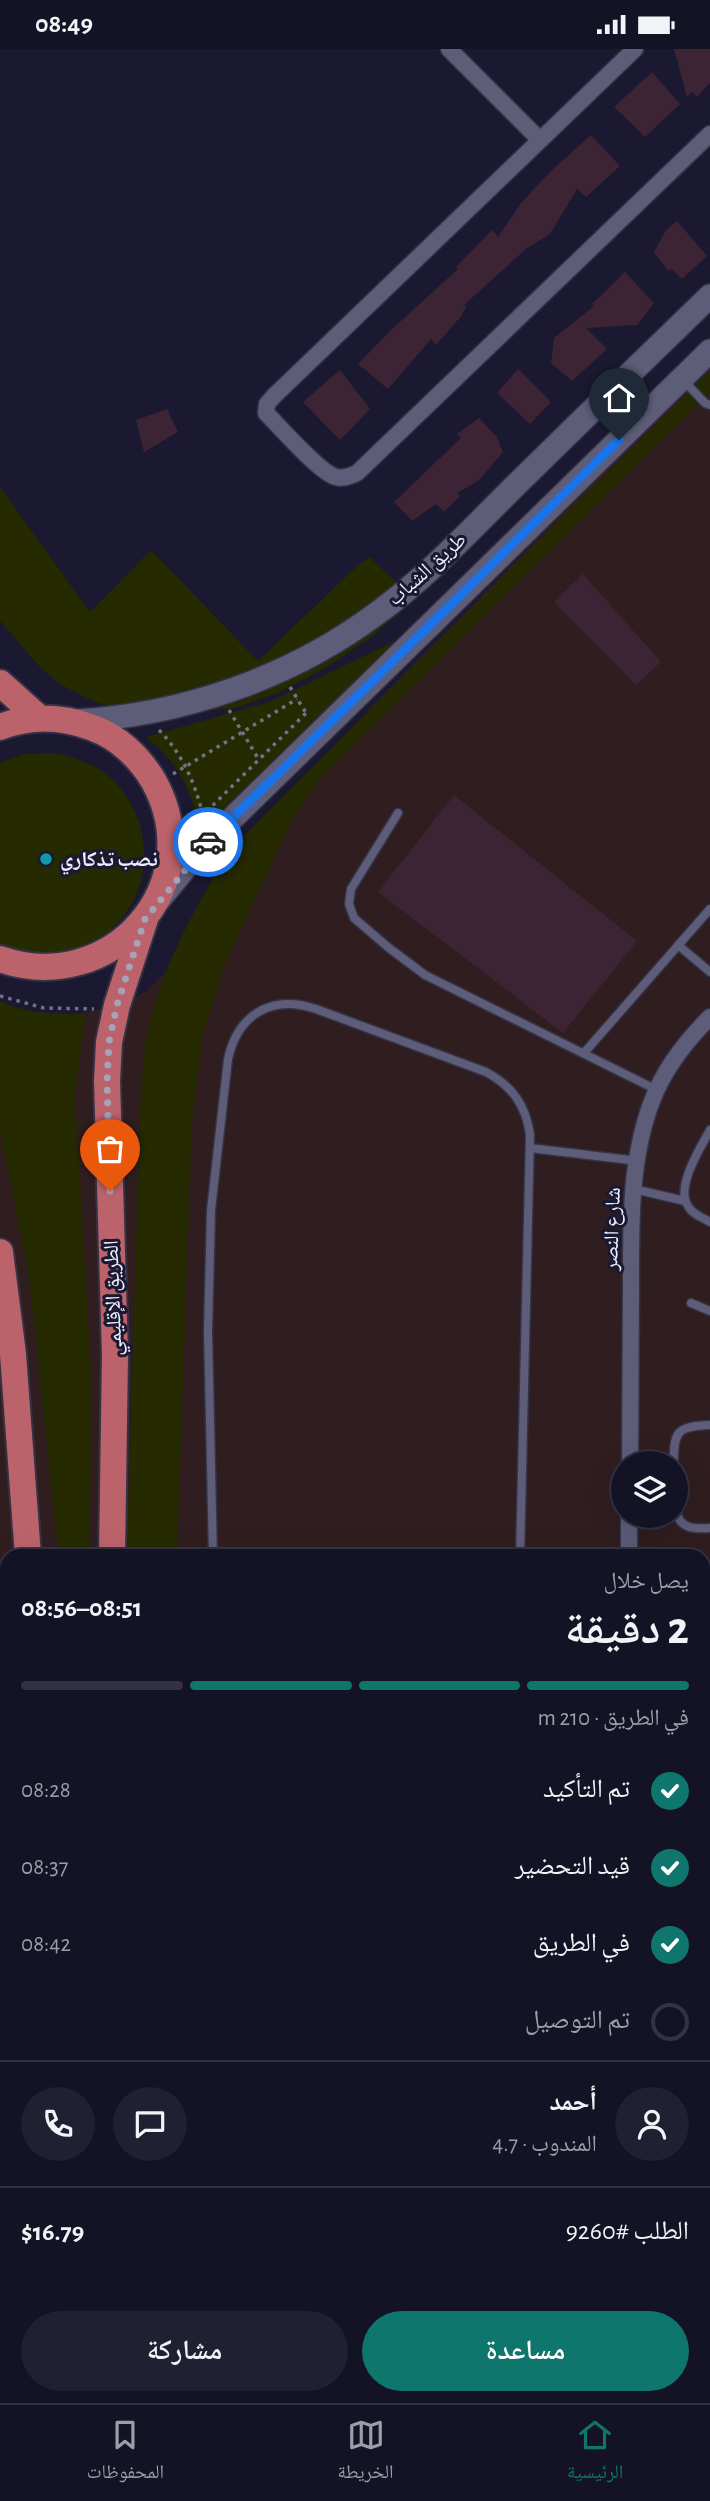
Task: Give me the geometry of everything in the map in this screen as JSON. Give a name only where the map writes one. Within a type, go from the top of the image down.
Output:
[{"type":"highway","points":[[0,683],[39,718]]},
{"type":"highway","name":"الطريق الإقليمي","points":[[0,727],[12,722],[39,718],[75,721],[102,731],[126,747],[146,769],[169,822],[170,851],[165,879],[149,913],[117,1005],[109,1042],[107,1081],[115,1355],[112,1549]]},
{"type":"highway","points":[[0,959],[19,966],[54,968],[89,961],[120,944],[149,913]]},
{"type":"highway","points":[[0,1252],[13,1355],[27,1549]]},
{"type":"main road","name":"طريق الشباب","points":[[75,721],[139,714],[219,694],[279,671],[338,640],[377,614],[408,588],[710,296]]},
{"type":"main road","name":"طريق الشباب","points":[[149,913],[200,850],[271,780],[313,723],[710,351]]},
{"type":"street","points":[[449,49],[540,140]]},
{"type":"street","points":[[635,49],[267,404],[267,413],[331,476],[345,478],[358,473],[710,134]]},
{"type":"street","name":"شارع النصر","points":[[630,1451],[632,1201],[644,1128],[664,1075],[696,1031],[710,1017]]},
{"type":"street","points":[[629,1528],[629,1549]]},
{"type":"lane","points":[[682,379],[710,405]]},
{"type":"lane","points":[[398,813],[351,889],[349,904],[354,918],[425,975],[657,1090]]},
{"type":"lane","points":[[584,1053],[710,909]]},
{"type":"lane","points":[[678,945],[710,972]]},
{"type":"lane","points":[[213,1549],[208,1332],[211,1210],[228,1059],[243,1025],[252,1016],[273,1006],[295,1003],[486,1072],[509,1087],[524,1109],[530,1148],[520,1549]]},
{"type":"lane","points":[[710,1130],[688,1175],[685,1201],[691,1210],[710,1222]]},
{"type":"lane","points":[[530,1148],[638,1161]]},
{"type":"lane","points":[[634,1189],[685,1201]]},
{"type":"lane","points":[[691,1303],[710,1311]]},
{"type":"lane","points":[[674,1451],[674,1442],[681,1430],[710,1425]]},
{"type":"lane","points":[[688,1527],[710,1528]]},
{"type":"path","points":[[156,727],[187,765],[203,815],[259,760],[313,723],[279,671]]},
{"type":"path","points":[[219,694],[271,780]]},
{"type":"path","points":[[155,785],[297,699]]},
{"type":"path","points":[[0,996],[44,1009],[87,1010],[117,1005]]},
{"type":"shaded area","points":[[710,365],[710,1549],[0,1549],[0,1013],[40,1020],[104,1009],[145,992],[167,970],[235,853],[372,706]]},
{"type":"green space","points":[[710,371],[710,392],[319,780],[293,818],[223,968],[203,1034],[192,1119],[177,1549],[127,1549],[144,1054],[158,994],[167,969],[190,920],[230,850]]},
{"type":"green space","points":[[0,487],[90,612],[151,550],[258,661],[358,565],[370,557],[413,602],[370,638],[330,665],[282,691],[236,708],[147,715],[94,702],[58,683],[39,666],[0,621]]},
{"type":"green space","points":[[397,640],[200,832],[183,779],[168,758],[146,737],[269,702]]},
{"type":"green space","points":[[55,753],[96,767],[116,783],[131,804],[140,826],[144,849],[143,872],[136,894],[125,914],[109,931],[70,953],[36,957],[0,948],[0,763],[23,754]]},
{"type":"green space","points":[[0,1001],[31,1011],[86,1014],[75,1092],[91,1372],[90,1549],[58,1549],[29,1278],[0,1128]]},
{"type":"building","points":[[674,49],[710,49],[710,83],[697,97],[692,92],[687,97]]},
{"type":"building","points":[[652,72],[680,104],[645,137],[614,107]]},
{"type":"building","points":[[591,135],[620,166],[586,197],[577,189],[550,234],[527,248],[464,305],[467,307],[463,314],[436,345],[431,339],[388,389],[358,364],[458,269],[456,267],[492,230],[498,237],[521,203]]},
{"type":"building","points":[[677,221],[707,256],[682,279],[672,269],[668,271],[654,252],[666,230]]},
{"type":"building","points":[[625,272],[654,303],[637,325],[586,328],[607,349],[572,381],[551,363],[554,338],[594,306],[592,304]]},
{"type":"building","points":[[518,369],[551,402],[530,424],[497,393]]},
{"type":"building","points":[[340,370],[370,409],[340,440],[303,402]]},
{"type":"building","points":[[167,409],[178,432],[144,452],[136,420]]},
{"type":"building","points":[[479,418],[497,437],[503,452],[478,481],[457,493],[460,496],[444,512],[436,504],[412,521],[394,502],[461,438],[457,434]]},
{"type":"building","points":[[583,574],[661,662],[636,685],[554,602]]},
{"type":"building","points":[[454,795],[637,941],[563,1033],[378,892]]},
{"type":"way so far","points":[[110,1191],[107,1081],[109,1042],[117,1005],[145,919],[208,842]]},
{"type":"place","name":"نصب تذكاري","points":[[46,859]]},
{"type":"route","points":[[208,842],[619,440]]}]
